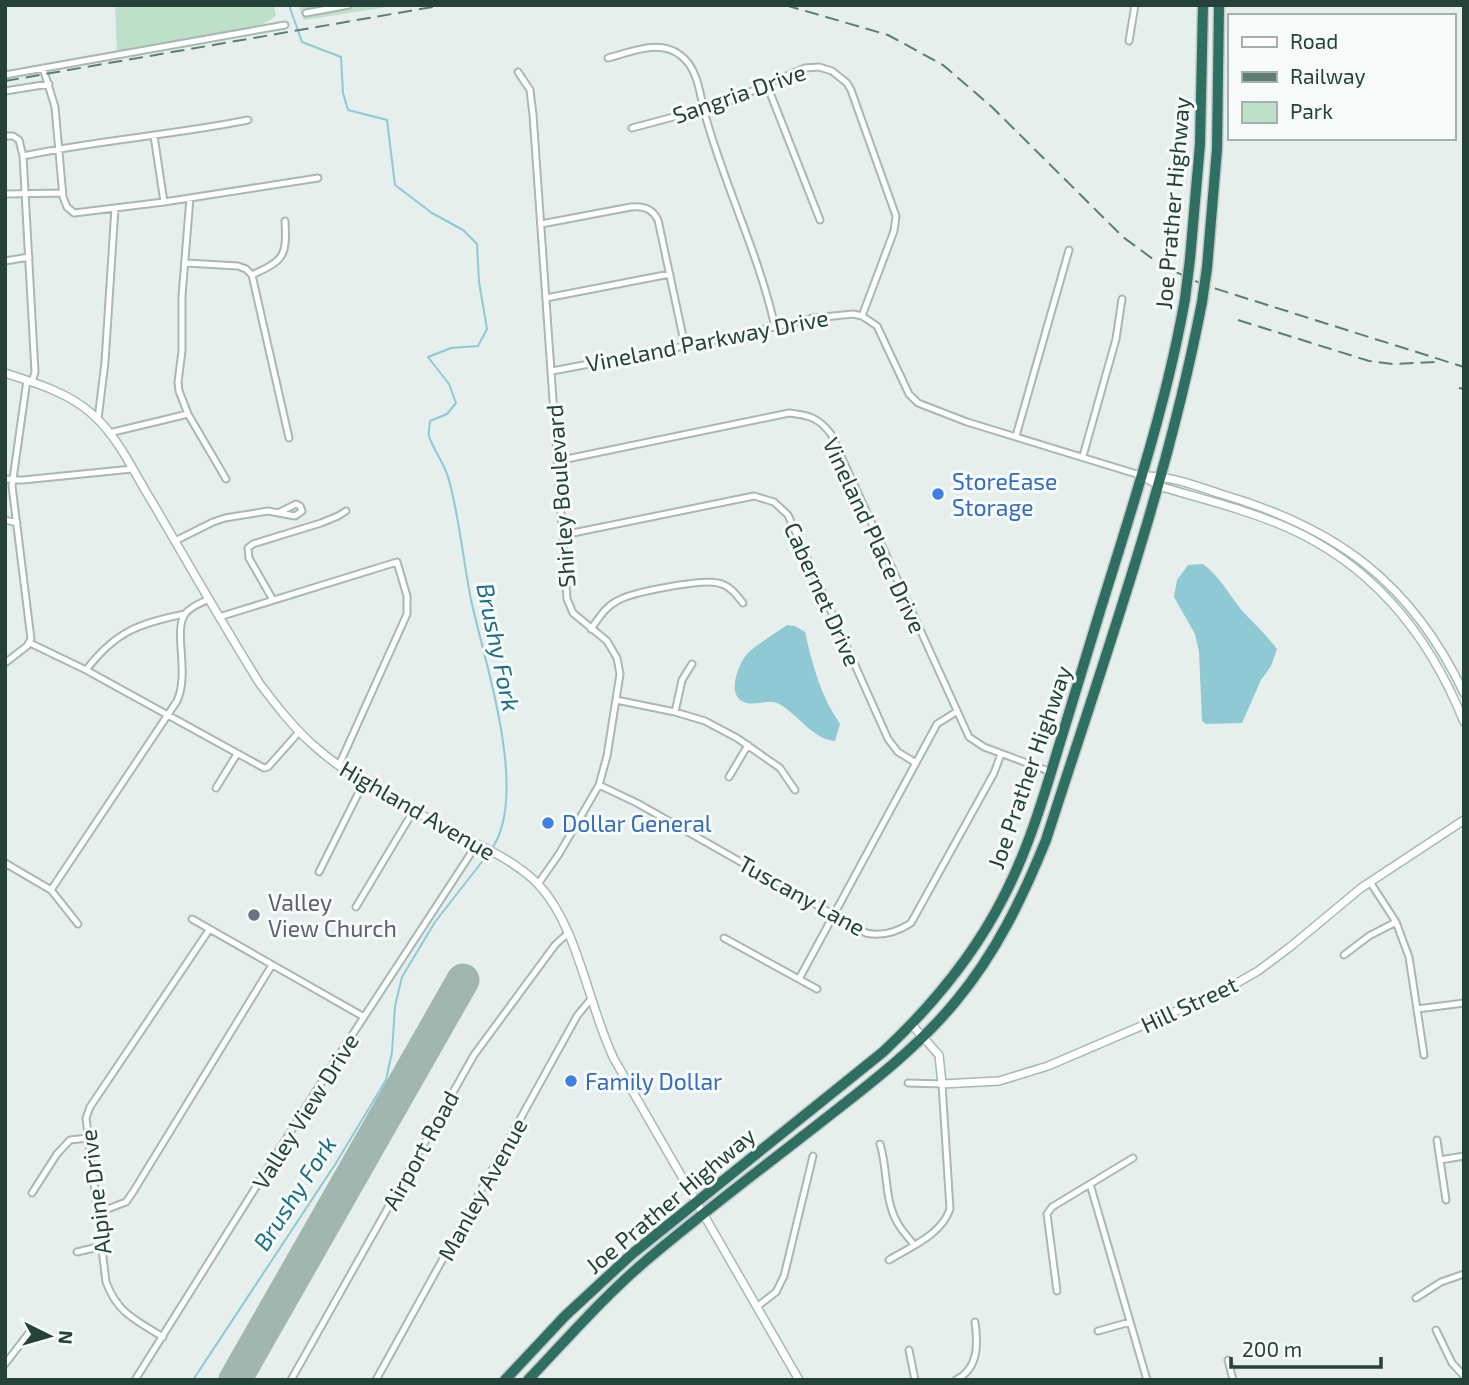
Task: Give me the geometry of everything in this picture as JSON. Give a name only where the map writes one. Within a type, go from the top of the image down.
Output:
[{"type":"highway","name":"Joe Prather Highway","points":[[505,1380],[601,1281],[695,1200],[862,1070],[912,1025],[960,968],[994,915],[1023,856],[1051,772],[1143,476],[1168,383],[1190,259],[1200,144],[1203,5]]},
{"type":"highway","name":"Joe Prather Highway","points":[[528,1380],[625,1280],[924,1037],[957,1001],[981,968],[1031,878],[1046,840],[1160,481],[1202,302],[1217,149],[1219,5]]},
{"type":"main road","name":"Highland Avenue","points":[[5,373],[72,399],[98,419],[132,469],[260,684],[299,732],[364,782],[517,867],[538,884],[554,906],[568,933],[590,1000],[614,1059],[799,1380]]},
{"type":"main road","points":[[1143,476],[1252,503],[1314,529],[1353,553],[1411,608],[1441,649],[1464,693]]},
{"type":"main road","points":[[1160,481],[1274,522],[1310,539],[1346,562],[1380,590],[1420,636],[1444,676],[1464,722]]},
{"type":"main road","name":"Hill Street","points":[[942,1084],[999,1081],[1048,1066],[1223,991],[1258,971],[1370,882],[1464,820]]},
{"type":"main road","points":[[912,1025],[935,1049],[941,1060],[942,1084]]},
{"type":"street","points":[[306,13],[349,5]]},
{"type":"street","points":[[1129,41],[1135,5]]},
{"type":"street","points":[[5,75],[285,25]]},
{"type":"street","points":[[608,58],[653,47],[678,53],[694,72],[718,160],[765,286],[775,327]]},
{"type":"street","name":"Sangria Drive","points":[[632,128],[722,104],[805,68],[819,67],[839,76],[851,90],[897,216],[894,231],[862,316]]},
{"type":"street","points":[[43,68],[55,107],[62,193],[67,207],[78,213],[318,178]]},
{"type":"street","name":"Shirley Boulevard","points":[[518,72],[530,90],[567,599],[573,613],[607,641],[617,658],[620,674],[607,756],[599,785],[559,854],[538,884]]},
{"type":"street","points":[[5,91],[49,84]]},
{"type":"street","points":[[767,85],[820,220]]},
{"type":"street","points":[[23,156],[59,148],[155,136],[248,120]]},
{"type":"street","points":[[5,136],[19,139],[23,156],[35,372],[29,381],[9,479],[31,635],[30,643],[5,663]]},
{"type":"street","points":[[155,136],[164,202]]},
{"type":"street","points":[[5,194],[62,193]]},
{"type":"street","points":[[190,198],[178,382],[188,414],[226,479]]},
{"type":"street","points":[[541,224],[631,207],[649,209],[658,220],[685,346]]},
{"type":"street","points":[[98,419],[105,362],[116,208]]},
{"type":"street","points":[[252,275],[273,265],[282,257],[287,245],[285,221]]},
{"type":"street","points":[[1017,436],[1069,250]]},
{"type":"street","points":[[5,261],[29,257]]},
{"type":"street","points":[[186,263],[238,266],[252,275],[289,438]]},
{"type":"street","points":[[546,298],[670,274]]},
{"type":"street","points":[[1083,456],[1116,339],[1122,299]]},
{"type":"street","name":"Vineland Parkway Drive","points":[[552,371],[841,313],[862,316],[877,326],[909,394],[918,403],[958,419],[1143,476]]},
{"type":"street","name":"Vineland Place Drive","points":[[557,461],[789,413],[809,415],[822,423],[831,434],[969,737],[984,747],[1051,772]]},
{"type":"street","points":[[109,433],[188,414]]},
{"type":"street","points":[[9,479],[132,469]]},
{"type":"street","name":"Cabernet Drive","points":[[563,535],[754,496],[775,502],[788,515],[888,739],[898,752],[916,762]]},
{"type":"street","points":[[273,600],[248,558],[248,548],[253,544],[333,519],[345,511]]},
{"type":"street","points":[[175,541],[217,520],[263,512],[281,512]]},
{"type":"street","points":[[5,520],[17,523]]},
{"type":"street","points":[[219,617],[397,562],[407,596],[407,614],[339,765]]},
{"type":"street","points":[[592,629],[604,610],[627,596],[704,581],[720,583],[733,591],[743,603]]},
{"type":"street","points":[[86,670],[104,648],[128,630],[185,614],[209,599]]},
{"type":"street","points":[[51,890],[168,716],[183,687],[181,625],[185,614]]},
{"type":"street","points":[[30,643],[86,670],[264,768],[268,767],[299,732]]},
{"type":"street","points":[[675,712],[682,680],[692,664]]},
{"type":"street","points":[[616,700],[705,721],[780,768],[795,790]]},
{"type":"street","points":[[799,979],[937,724],[956,712]]},
{"type":"street","points":[[729,777],[748,746]]},
{"type":"street","points":[[216,788],[237,754]]},
{"type":"street","name":"Tuscany Lane","points":[[599,785],[637,803],[866,933],[876,935],[901,930],[911,923],[994,773],[1001,754]]},
{"type":"street","points":[[318,872],[364,782]]},
{"type":"street","points":[[356,907],[414,810]]},
{"type":"street","name":"Valley View Drive","points":[[135,1380],[364,1017],[480,846]]},
{"type":"street","points":[[5,863],[51,890],[78,924]]},
{"type":"street","points":[[1370,882],[1396,922],[1409,957],[1424,1055]]},
{"type":"street","points":[[192,919],[364,1017]]},
{"type":"street","points":[[1345,955],[1369,936],[1396,922]]},
{"type":"street","name":"Alpine Drive","points":[[163,1337],[124,1312],[113,1301],[106,1282],[86,1118],[90,1107],[209,930]]},
{"type":"street","name":"Airport Road","points":[[291,1380],[474,1055],[555,945],[568,933]]},
{"type":"street","points":[[724,937],[817,989]]},
{"type":"street","points":[[97,1213],[126,1202],[272,965]]},
{"type":"street","name":"Manley Avenue","points":[[376,1380],[577,1016],[590,1000]]},
{"type":"street","points":[[1417,1009],[1464,1003]]},
{"type":"street","points":[[889,1260],[936,1232],[945,1223],[950,1209],[942,1084],[908,1083]]},
{"type":"street","points":[[32,1193],[57,1154],[70,1140],[88,1138]]},
{"type":"street","points":[[1437,1140],[1446,1200]]},
{"type":"street","points":[[880,1144],[886,1162],[890,1201],[897,1222],[914,1245]]},
{"type":"street","points":[[758,1306],[776,1292],[782,1282],[813,1156]]},
{"type":"street","points":[[1440,1160],[1464,1156]]},
{"type":"street","points":[[1057,1291],[1047,1214],[1052,1208],[1133,1158]]},
{"type":"street","points":[[1090,1184],[1147,1380]]},
{"type":"street","points":[[77,1252],[102,1246]]},
{"type":"street","points":[[1416,1298],[1441,1282],[1464,1274]]},
{"type":"street","points":[[956,1380],[970,1370],[976,1353],[975,1322]]},
{"type":"street","points":[[1098,1331],[1130,1322]]},
{"type":"street","points":[[5,1364],[32,1329]]},
{"type":"street","points":[[1436,1330],[1452,1363],[1464,1376]]},
{"type":"street","points":[[909,1350],[915,1380]]},
{"type":"street","points":[[1228,1360],[1233,1380]]},
{"type":"green space","points":[[115,5],[274,5],[276,16],[256,29],[117,54]]},
{"type":"green space","points":[[298,5],[399,5],[304,20]]},
{"type":"water","points":[[1203,564],[1277,649],[1242,723],[1206,724],[1202,721],[1199,652],[1195,634],[1174,597],[1177,580],[1188,565]]},
{"type":"water","points":[[787,625],[805,632],[818,680],[840,724],[835,741],[820,736],[777,703],[744,702],[736,693],[737,672],[747,654]]},
{"type":"waterway","name":"Brushy Fork","points":[[289,5],[302,42],[341,57],[343,93],[348,110],[387,120],[395,185],[432,213],[463,230],[477,244],[479,282],[487,329],[478,346],[451,348],[428,357],[449,384],[456,403],[447,414],[430,421],[429,434],[447,474],[452,494],[470,595],[500,726],[506,796],[502,826],[491,850]]},
{"type":"waterway","name":"Brushy Fork","points":[[193,1380],[336,1163],[386,1080],[392,1052],[395,1006],[402,977],[435,922],[488,854]]},
{"type":"runway","points":[[235,1380],[463,980]]},
{"type":"railway","points":[[5,81],[444,5]]},
{"type":"railway","points":[[785,5],[888,35],[943,65],[992,107],[1123,237],[1161,265],[1204,285],[1464,367]]},
{"type":"railway","points":[[1238,320],[1369,361],[1393,364],[1436,362]]},
{"type":"railway","points":[[1459,388],[1464,389]]},
{"type":"place","name":"StoreEase Storage","points":[[938,494]]},
{"type":"place","name":"Dollar General","points":[[548,823]]},
{"type":"place","name":"Valley View Church","points":[[254,915]]},
{"type":"place","name":"Family Dollar","points":[[571,1081]]}]
